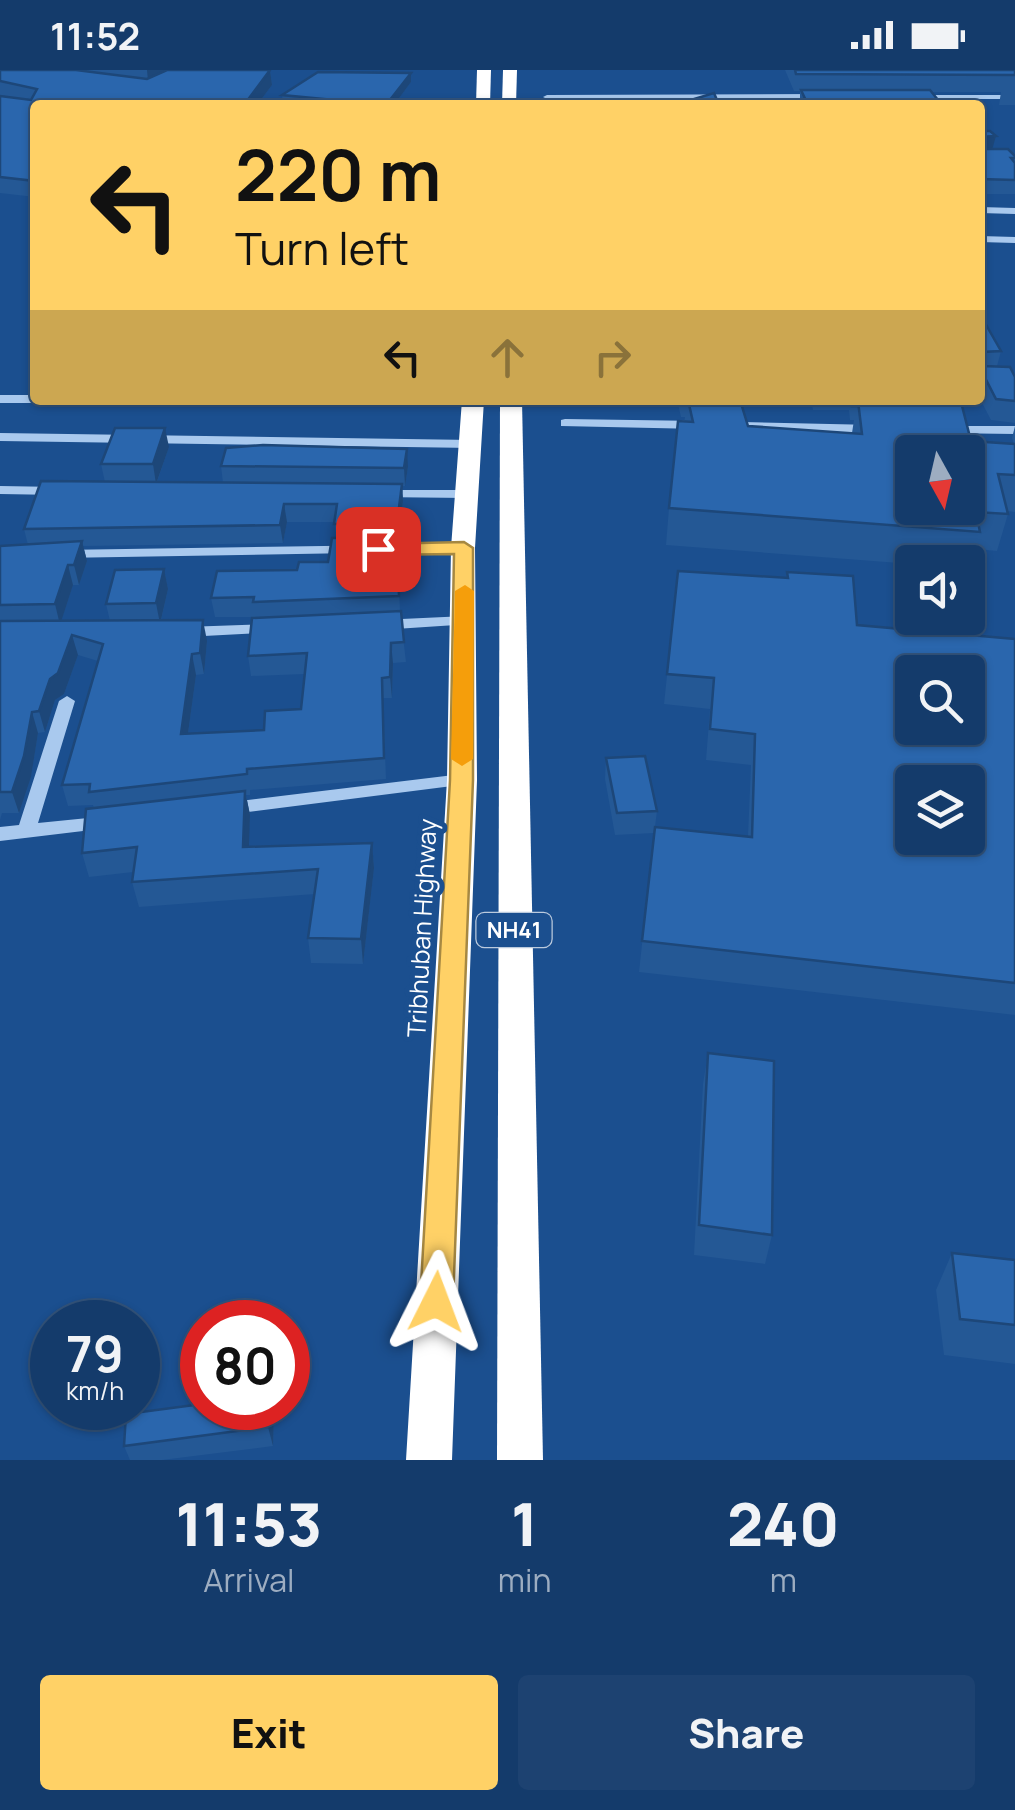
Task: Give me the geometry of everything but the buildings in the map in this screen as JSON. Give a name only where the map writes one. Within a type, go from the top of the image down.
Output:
[{"type":"highway","points":[[483,100],[484,70]]},
{"type":"highway","points":[[509,100],[510,70]]},
{"type":"highway","name":"Tribhuban Highway","points":[[429,1460],[462,780],[464,548],[473,405]]},
{"type":"highway","name":"NH41","points":[[511,405],[520,1460]]},
{"type":"street","points":[[547,97],[831,96]]},
{"type":"street","points":[[900,97],[1015,97]]},
{"type":"street","points":[[985,210],[1015,211]]},
{"type":"street","points":[[985,240],[1015,240]]},
{"type":"street","points":[[0,399],[30,399]]},
{"type":"street","points":[[564,423],[737,420],[889,429]]},
{"type":"street","points":[[927,430],[1015,430]]},
{"type":"street","points":[[0,437],[473,444]]},
{"type":"street","points":[[0,490],[80,491]]},
{"type":"street","points":[[358,494],[468,494]]},
{"type":"street","points":[[40,554],[464,548]]},
{"type":"street","points":[[354,626],[466,620]]},
{"type":"street","points":[[175,632],[294,628]]},
{"type":"street","points":[[26,831],[67,700]]},
{"type":"street","points":[[202,811],[462,780]]},
{"type":"street","points":[[0,834],[124,820]]},
{"type":"slow traffic","points":[[462,759],[465,591]]},
{"type":"route","points":[[378,549],[464,548],[462,780],[436,1302]]}]
